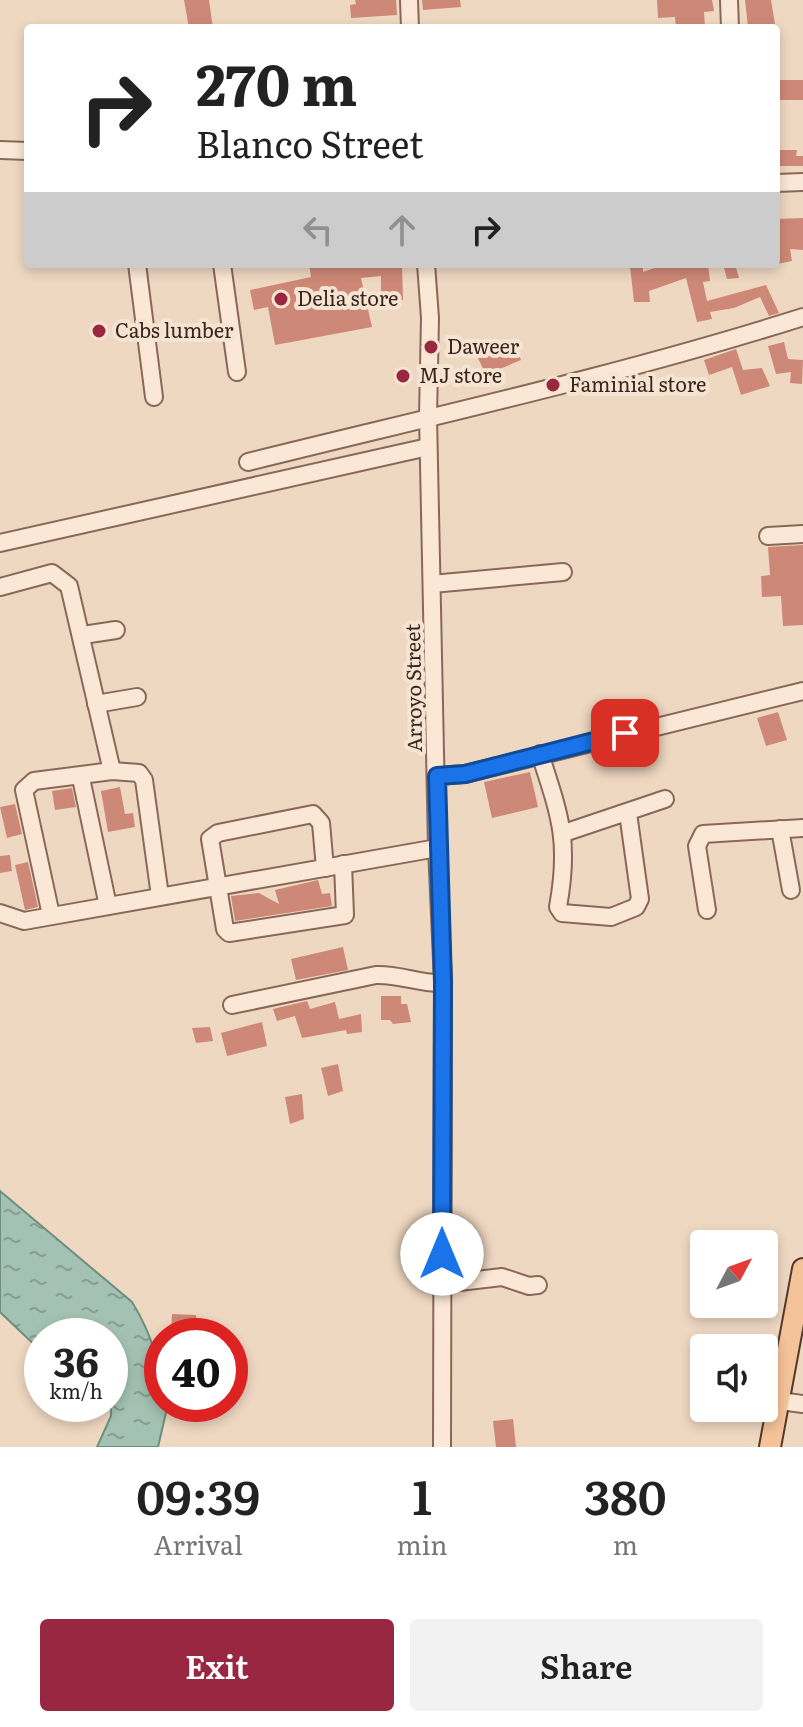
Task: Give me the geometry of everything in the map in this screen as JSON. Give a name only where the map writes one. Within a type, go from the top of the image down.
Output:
[{"type":"main road","points":[[770,1447],[803,1269]]},
{"type":"street","points":[[409,0],[410,24]]},
{"type":"street","points":[[729,0],[730,24]]},
{"type":"street","points":[[0,150],[24,151]]},
{"type":"street","points":[[780,183],[803,182]]},
{"type":"street","points":[[138,268],[154,397]]},
{"type":"street","points":[[223,268],[237,372]]},
{"type":"street","name":"Arroyo Street","points":[[426,268],[430,318],[428,447],[437,848],[443,983],[442,1447]]},
{"type":"street","points":[[248,462],[428,420],[730,340],[803,317]]},
{"type":"street","points":[[319,445],[324,468]]},
{"type":"street","points":[[0,543],[428,447]]},
{"type":"street","points":[[768,536],[803,534]]},
{"type":"street","points":[[432,584],[563,572]]},
{"type":"street","points":[[0,587],[52,573],[69,586],[83,635],[112,771]]},
{"type":"street","points":[[83,635],[116,630]]},
{"type":"street","points":[[437,776],[465,774],[803,691]]},
{"type":"street","points":[[96,704],[137,697]]},
{"type":"street","points":[[540,754],[564,833],[564,876],[558,907],[562,913],[611,917],[636,907],[640,899],[628,813]]},
{"type":"street","points":[[51,915],[24,790],[34,781],[130,770],[144,780],[160,896]]},
{"type":"street","points":[[81,778],[108,906]]},
{"type":"street","points":[[564,833],[665,799]]},
{"type":"street","points":[[325,868],[321,823],[313,814],[212,835],[210,839],[225,929],[229,933],[340,918],[347,908],[343,864]]},
{"type":"street","points":[[707,910],[698,839],[703,834],[803,828]]},
{"type":"street","points":[[780,829],[791,890]]},
{"type":"street","points":[[0,913],[24,921],[437,848]]},
{"type":"street","points":[[232,1005],[376,975],[394,974],[422,984],[443,983]]},
{"type":"street","points":[[442,1284],[502,1277],[538,1285]]},
{"type":"street","points":[[780,1401],[803,1404]]},
{"type":"water","points":[[0,1191],[132,1302],[144,1324],[144,1422],[164,1422],[158,1447],[97,1447],[108,1422],[128,1422],[128,1318],[24,1318],[24,1335],[0,1312]]},
{"type":"building","points":[[184,0],[209,0],[212,24],[188,24]]},
{"type":"building","points":[[355,0],[396,0],[397,15],[351,18],[350,5],[356,4]]},
{"type":"building","points":[[422,0],[460,0],[461,7],[423,10]]},
{"type":"building","points":[[657,0],[712,0],[714,11],[704,12],[705,24],[676,24],[675,17],[658,18]]},
{"type":"building","points":[[745,0],[771,0],[775,24],[748,24]]},
{"type":"building","points":[[780,80],[803,80],[803,100],[780,100]]},
{"type":"building","points":[[780,150],[797,150],[796,156],[803,156],[803,166],[780,166]]},
{"type":"building","points":[[803,218],[803,250],[790,249],[792,261],[780,263],[780,219]]},
{"type":"building","points":[[310,268],[402,268],[403,300],[381,299],[381,276],[361,278],[372,327],[275,345],[268,307],[254,310],[250,290],[311,277]]},
{"type":"building","points":[[630,268],[643,268],[643,272],[654,268],[708,268],[710,281],[703,282],[707,301],[766,285],[779,313],[769,316],[760,297],[734,308],[710,312],[712,319],[697,322],[686,278],[649,291],[650,302],[634,302]]},
{"type":"building","points":[[724,268],[736,268],[739,278],[727,279]]},
{"type":"building","points":[[513,340],[521,360],[486,375],[477,356]]},
{"type":"building","points":[[784,342],[788,359],[803,360],[802,384],[790,383],[791,372],[776,374],[768,346]]},
{"type":"building","points":[[736,349],[743,370],[762,368],[770,386],[741,395],[732,367],[709,375],[704,360]]},
{"type":"building","points":[[803,545],[803,625],[783,626],[781,596],[762,597],[761,576],[770,575],[768,547]]},
{"type":"building","points":[[778,712],[787,740],[766,746],[757,718]]},
{"type":"building","points":[[530,772],[538,807],[492,818],[484,782]]},
{"type":"building","points":[[120,787],[125,814],[133,813],[135,827],[108,832],[101,791]]},
{"type":"building","points":[[72,788],[76,807],[55,810],[52,791]]},
{"type":"building","points":[[15,804],[22,834],[7,838],[0,807]]},
{"type":"building","points":[[10,855],[12,871],[0,873],[0,856]]},
{"type":"building","points":[[28,862],[38,907],[25,910],[15,865]]},
{"type":"building","points":[[318,880],[322,894],[330,893],[332,906],[235,921],[231,896],[259,893],[279,904],[275,890]]},
{"type":"building","points":[[343,947],[348,970],[296,980],[291,959]]},
{"type":"building","points":[[381,996],[401,996],[401,1004],[407,1004],[411,1022],[393,1024],[390,1020],[381,1020]]},
{"type":"building","points":[[307,1001],[310,1009],[335,1002],[339,1019],[361,1014],[362,1032],[347,1034],[346,1030],[302,1038],[295,1016],[277,1021],[273,1009]]},
{"type":"building","points":[[262,1022],[267,1046],[227,1056],[221,1033]]},
{"type":"building","points":[[210,1027],[213,1041],[196,1043],[192,1028]]},
{"type":"building","points":[[338,1064],[343,1091],[328,1096],[321,1068]]},
{"type":"building","points":[[302,1094],[304,1119],[290,1124],[285,1097]]},
{"type":"building","points":[[172,1314],[196,1315],[196,1318],[172,1318]]},
{"type":"building","points":[[513,1419],[516,1447],[496,1447],[493,1421]]},
{"type":"place","name":"Delia store","points":[[281,299]]},
{"type":"place","name":"Cabs lumber","points":[[99,331]]},
{"type":"place","name":"Daweer","points":[[431,347]]},
{"type":"place","name":"MJ store","points":[[403,376]]},
{"type":"place","name":"Faminial store","points":[[553,385]]},
{"type":"route","points":[[442,1254],[443,983],[437,776],[465,774],[625,733]]}]
